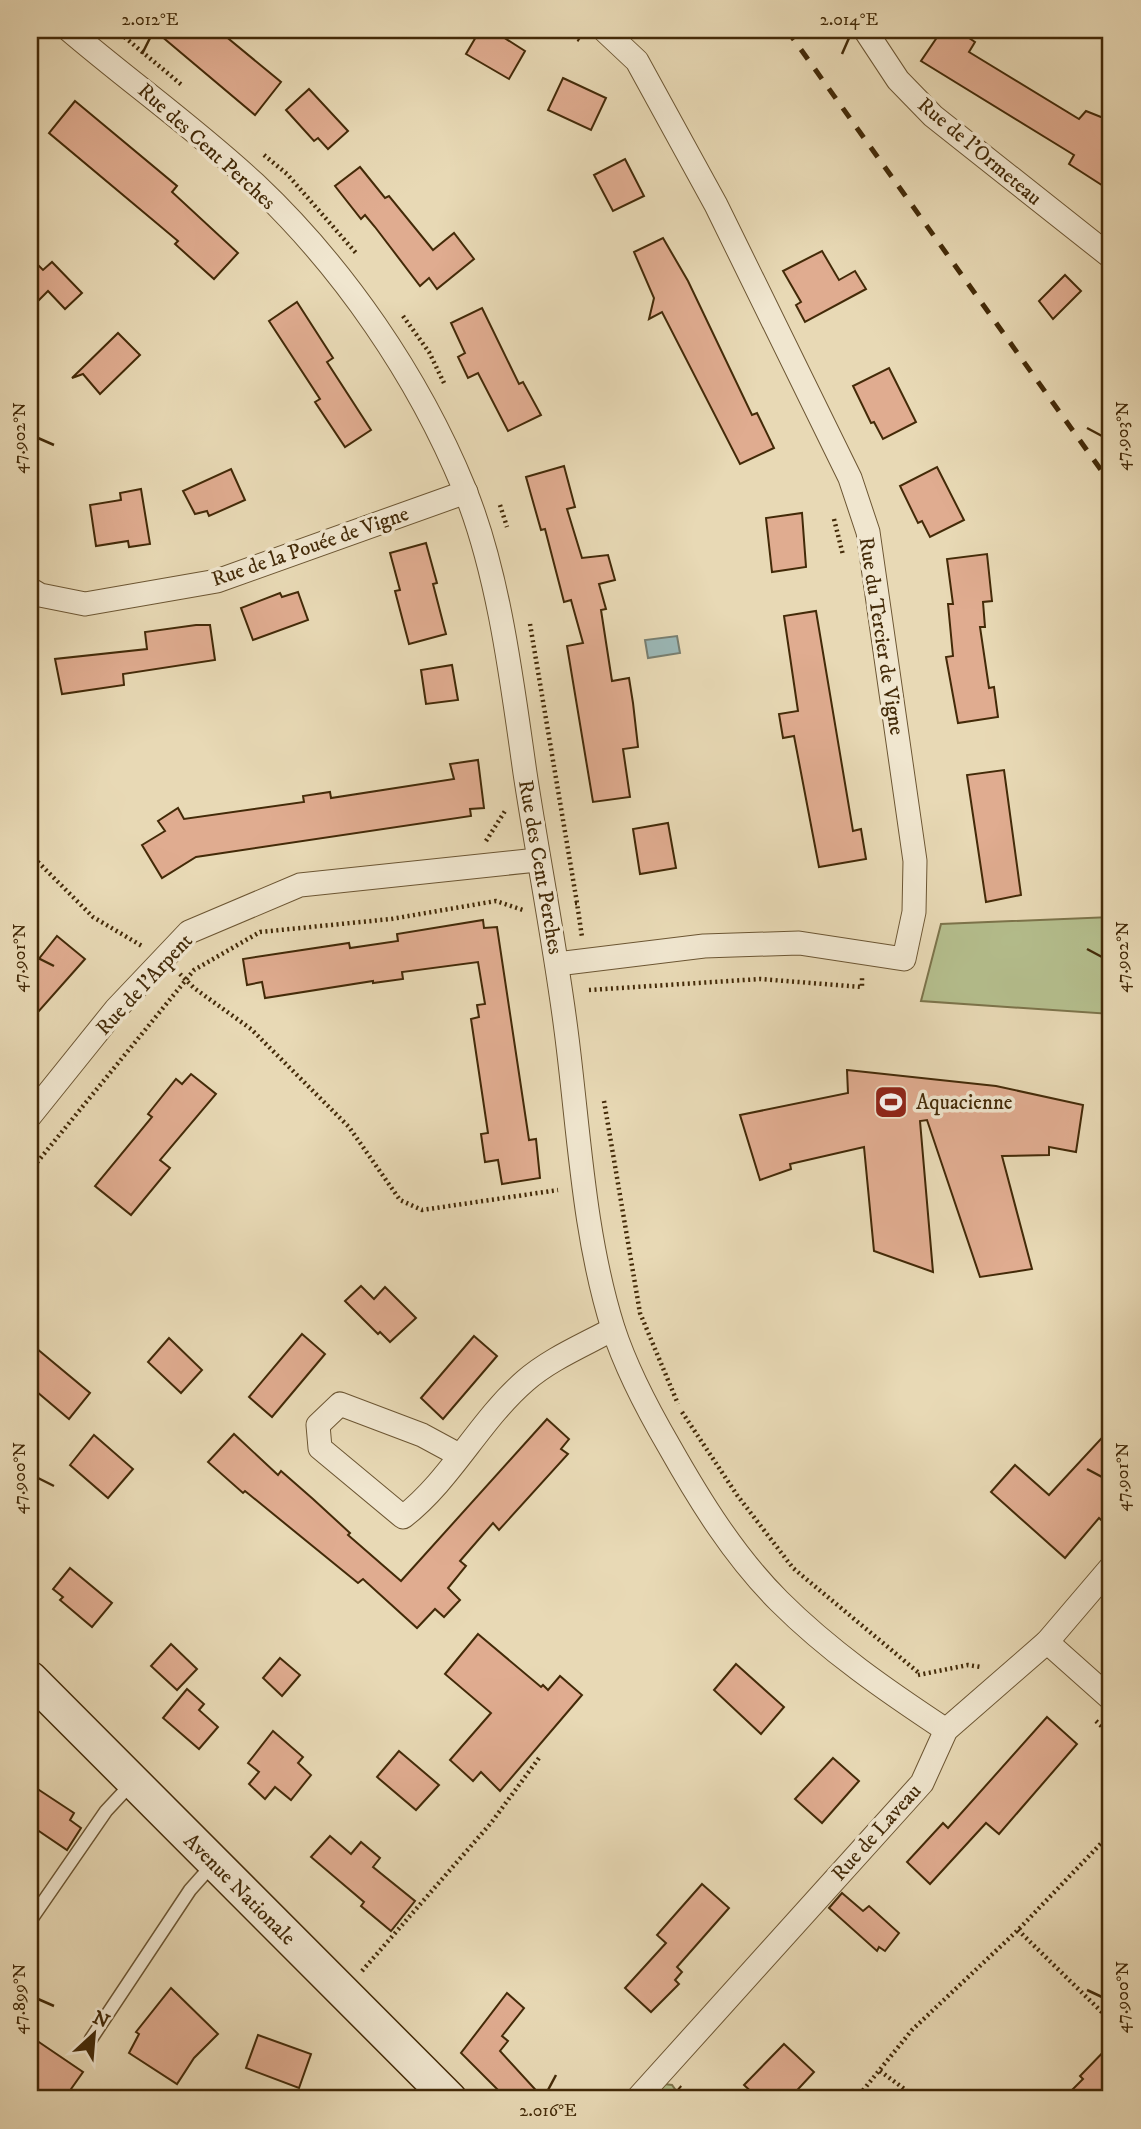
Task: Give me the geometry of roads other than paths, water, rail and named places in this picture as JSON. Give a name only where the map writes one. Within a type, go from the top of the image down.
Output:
[{"type":"main road","name":"Avenue Nationale","points":[[32,1685],[215,1862],[450,2099]]},
{"type":"street","name":"Rue des Cent Perches","points":[[69,30],[256,184],[332,266],[406,375],[466,492],[487,559],[516,710],[537,860],[557,964],[594,1243],[613,1329],[654,1420],[707,1514],[776,1599],[835,1652],[946,1730]]},
{"type":"street","name":"Rue du Tercier de Vigne","points":[[557,964],[718,946],[799,943],[904,959],[915,912],[915,861],[868,532],[850,478],[716,205],[637,61],[604,30]]},
{"type":"street","name":"Rue de l'Ormeteau","points":[[864,30],[898,80],[933,116],[1111,257]]},
{"type":"street","name":"Rue de la Pouée de Vigne","points":[[30,589],[40,595],[85,604],[217,582],[466,492]]},
{"type":"street","name":"Rue de l'Arpent","points":[[30,1116],[116,1009],[189,932],[300,885],[537,860]]},
{"type":"street","points":[[459,1455],[422,1435],[340,1404],[318,1426],[320,1448],[403,1517],[424,1501],[459,1455],[525,1381],[613,1329]]},
{"type":"street","name":"Rue de Laveau","points":[[637,2099],[922,1783],[946,1730],[1047,1642],[1111,1567]]},
{"type":"street","points":[[1047,1642],[1111,1699]]},
{"type":"lane","points":[[30,1921],[106,1811],[133,1782]]},
{"type":"lane","points":[[91,2039],[190,1890],[215,1862]]},
{"type":"water","points":[[677,636],[680,653],[648,658],[645,640]]},
{"type":"railway","points":[[787,30],[1111,484]]},
{"type":"place","name":"Aquacienne","points":[[891,1102]]}]
